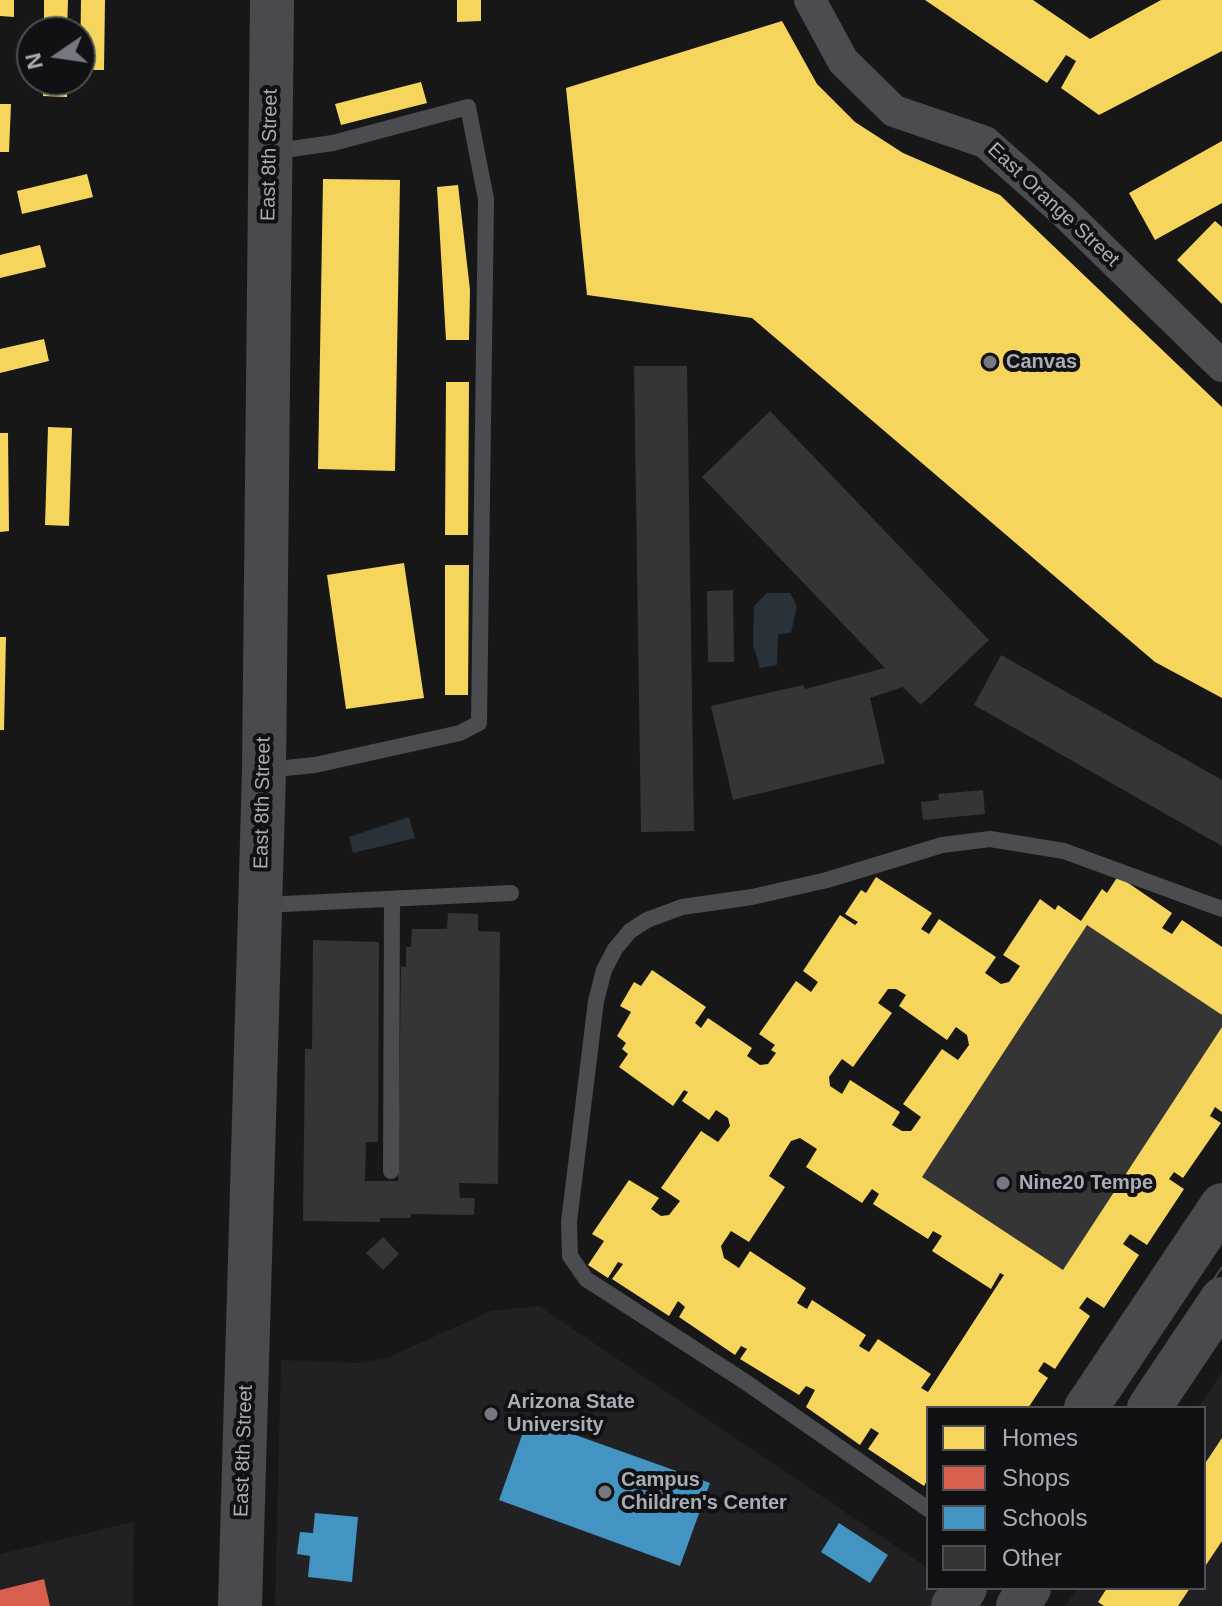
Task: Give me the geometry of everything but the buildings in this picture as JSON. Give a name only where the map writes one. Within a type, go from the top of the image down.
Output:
[{"type":"street","name":"East 8th Street","points":[[240,1606],[264,771],[272,0]]},
{"type":"street","name":"East Orange Street","points":[[810,0],[843,61],[894,111],[985,142],[1064,212],[1222,366]]},
{"type":"street","points":[[1087,1406],[1222,1205]]},
{"type":"street","points":[[1150,1406],[1222,1299]]},
{"type":"lane","points":[[264,771],[315,765],[460,733],[479,723],[486,199],[468,107],[333,143],[269,152]]},
{"type":"lane","points":[[926,1508],[744,1381],[586,1279],[570,1256],[570,1204],[596,1001],[604,970],[630,931],[647,920],[682,907],[752,897],[827,880],[942,845],[990,839],[1064,851],[1222,909]]},
{"type":"lane","points":[[261,905],[511,893]]},
{"type":"lane","points":[[391,1171],[392,899]]},
{"type":"shaded area","points":[[767,593],[790,593],[797,606],[791,633],[778,634],[777,665],[760,668],[753,645],[754,606]]},
{"type":"shaded area","points":[[409,817],[415,838],[353,853],[349,837]]},
{"type":"shaded area","name":"Arizona State University","points":[[539,1306],[926,1567],[926,1590],[961,1590],[985,1606],[275,1606],[281,1360],[358,1363],[387,1358],[491,1311]]},
{"type":"shaded area","points":[[1222,1372],[1222,1606],[1065,1606],[1076,1590],[1206,1590],[1206,1406],[1199,1406]]},
{"type":"shaded area","points":[[134,1522],[133,1606],[0,1606],[0,1554]]},
{"type":"tram line","points":[[1106,1406],[1222,1231]]},
{"type":"tram line","points":[[1129,1406],[1222,1267]]},
{"type":"tram line","points":[[974,1606],[985,1590]]},
{"type":"tram line","points":[[997,1606],[1008,1590]]},
{"type":"place","name":"Canvas","points":[[990,362]]},
{"type":"place","name":"Nine20 Tempe","points":[[1003,1183]]},
{"type":"place","name":"Arizona State University","points":[[491,1414]]},
{"type":"place","name":"Campus Children's Center","points":[[605,1492]]}]
